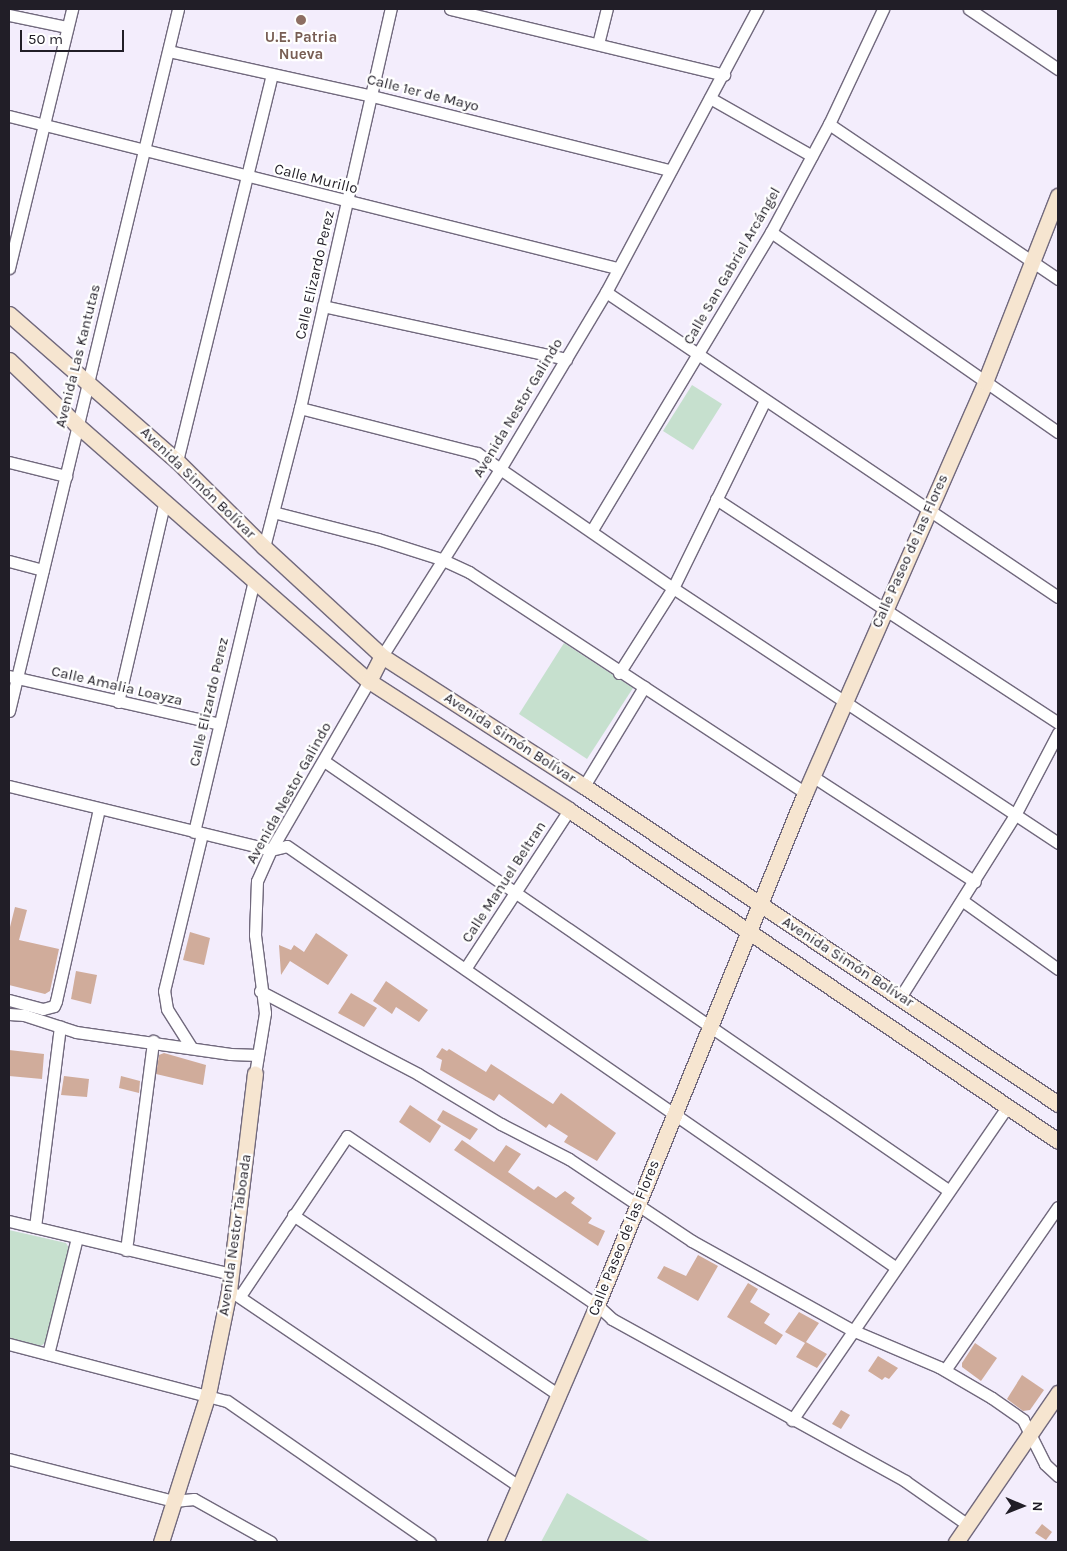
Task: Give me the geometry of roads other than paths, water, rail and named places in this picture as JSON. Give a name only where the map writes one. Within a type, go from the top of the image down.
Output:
[{"type":"street","points":[[9,268],[72,9]]},
{"type":"street","name":"Avenida Las Kantutas","points":[[9,711],[13,677],[43,570],[66,476],[76,424],[145,150],[178,9]]},
{"type":"street","name":"Calle Elizardo Perez","points":[[264,547],[300,408],[391,9]]},
{"type":"street","points":[[450,9],[724,75]]},
{"type":"street","points":[[499,20],[502,9]]},
{"type":"street","points":[[598,44],[607,9]]},
{"type":"street","name":"Avenida Nestor Galindo","points":[[382,656],[441,559],[500,469],[606,292],[669,170],[724,75],[757,9]]},
{"type":"street","name":"Calle San Gabriel Arcángel","points":[[592,530],[770,232],[829,124],[883,9]]},
{"type":"street","points":[[969,9],[1058,69]]},
{"type":"street","points":[[9,15],[67,27]]},
{"type":"street","name":"Calle 1er de Mayo","points":[[169,51],[372,96],[669,170]]},
{"type":"street","points":[[177,461],[272,74]]},
{"type":"street","points":[[710,98],[812,156]]},
{"type":"street","name":"Calle Murillo","points":[[9,116],[248,178],[617,268]]},
{"type":"street","points":[[829,124],[1058,279]]},
{"type":"street","name":"Calle Paseo de las Flores","points":[[495,1542],[557,1394],[597,1306],[710,1026],[750,933],[812,776],[884,608],[985,382],[1058,196]]},
{"type":"street","points":[[770,232],[1058,432]]},
{"type":"street","points":[[606,292],[928,512],[1058,597]]},
{"type":"street","points":[[322,306],[566,359]]},
{"type":"street","name":"Avenida Simón Bolívar","points":[[9,314],[87,380],[177,461],[264,547],[382,656],[584,786],[901,996],[1058,1104]]},
{"type":"street","name":"Avenida Simón Bolívar","points":[[9,360],[76,424],[165,500],[369,681],[569,810],[1058,1141]]},
{"type":"street","points":[[619,673],[673,588],[765,400]]},
{"type":"street","points":[[300,408],[477,453],[592,530],[673,588],[1058,843]]},
{"type":"street","points":[[9,462],[66,476]]},
{"type":"street","points":[[716,499],[1058,722]]},
{"type":"street","points":[[118,702],[165,500]]},
{"type":"street","points":[[273,512],[441,559],[469,572],[619,673],[805,793]]},
{"type":"street","points":[[9,561],[43,570]]},
{"type":"street","name":"Calle Elizardo Perez","points":[[191,1047],[167,1009],[164,991],[220,724],[254,580]]},
{"type":"street","points":[[369,681],[382,656]]},
{"type":"street","name":"Calle Amalia Loayza","points":[[13,677],[220,724]]},
{"type":"street","name":"Avenida Nestor Galindo","points":[[255,1074],[265,1013],[260,991],[255,935],[257,881],[271,850],[369,681]]},
{"type":"street","points":[[584,786],[644,688]]},
{"type":"street","points":[[901,996],[963,901],[1015,816],[1058,733]]},
{"type":"street","points":[[324,761],[948,1190]]},
{"type":"street","points":[[812,776],[975,882]]},
{"type":"street","points":[[9,786],[271,850],[287,846],[895,1267]]},
{"type":"street","points":[[9,1000],[42,1009],[54,1006],[99,809]]},
{"type":"street","name":"Calle Manuel Beltran","points":[[464,969],[517,892],[569,810]]},
{"type":"street","points":[[963,901],[1058,969]]},
{"type":"street","points":[[260,991],[418,1074],[493,1119],[569,1159],[692,1242],[852,1330],[945,1370],[1023,1420],[1031,1432],[1045,1464],[1058,1476]]},
{"type":"street","points":[[9,1014],[24,1015],[60,1027],[230,1054],[258,1055]]},
{"type":"street","points":[[34,1227],[60,1027]]},
{"type":"street","points":[[126,1250],[153,1041]]},
{"type":"street","name":"Avenida Nestor Taboada","points":[[161,1542],[208,1394],[235,1294],[232,1274],[255,1074]]},
{"type":"street","points":[[792,1420],[895,1267],[1008,1106]]},
{"type":"street","points":[[519,1486],[235,1294],[293,1215],[347,1136],[597,1306],[612,1319],[905,1481],[968,1525]]},
{"type":"street","points":[[945,1370],[1058,1207]]},
{"type":"street","points":[[293,1215],[557,1394]]},
{"type":"street","points":[[9,1221],[232,1274]]},
{"type":"street","points":[[48,1354],[77,1238]]},
{"type":"street","points":[[9,1344],[208,1394],[227,1401],[430,1542]]},
{"type":"street","points":[[956,1542],[1058,1393]]},
{"type":"street","points":[[9,1459],[174,1501],[194,1499],[271,1542]]},
{"type":"place","name":"U.E. Patria Nueva","points":[[301,20]]}]
